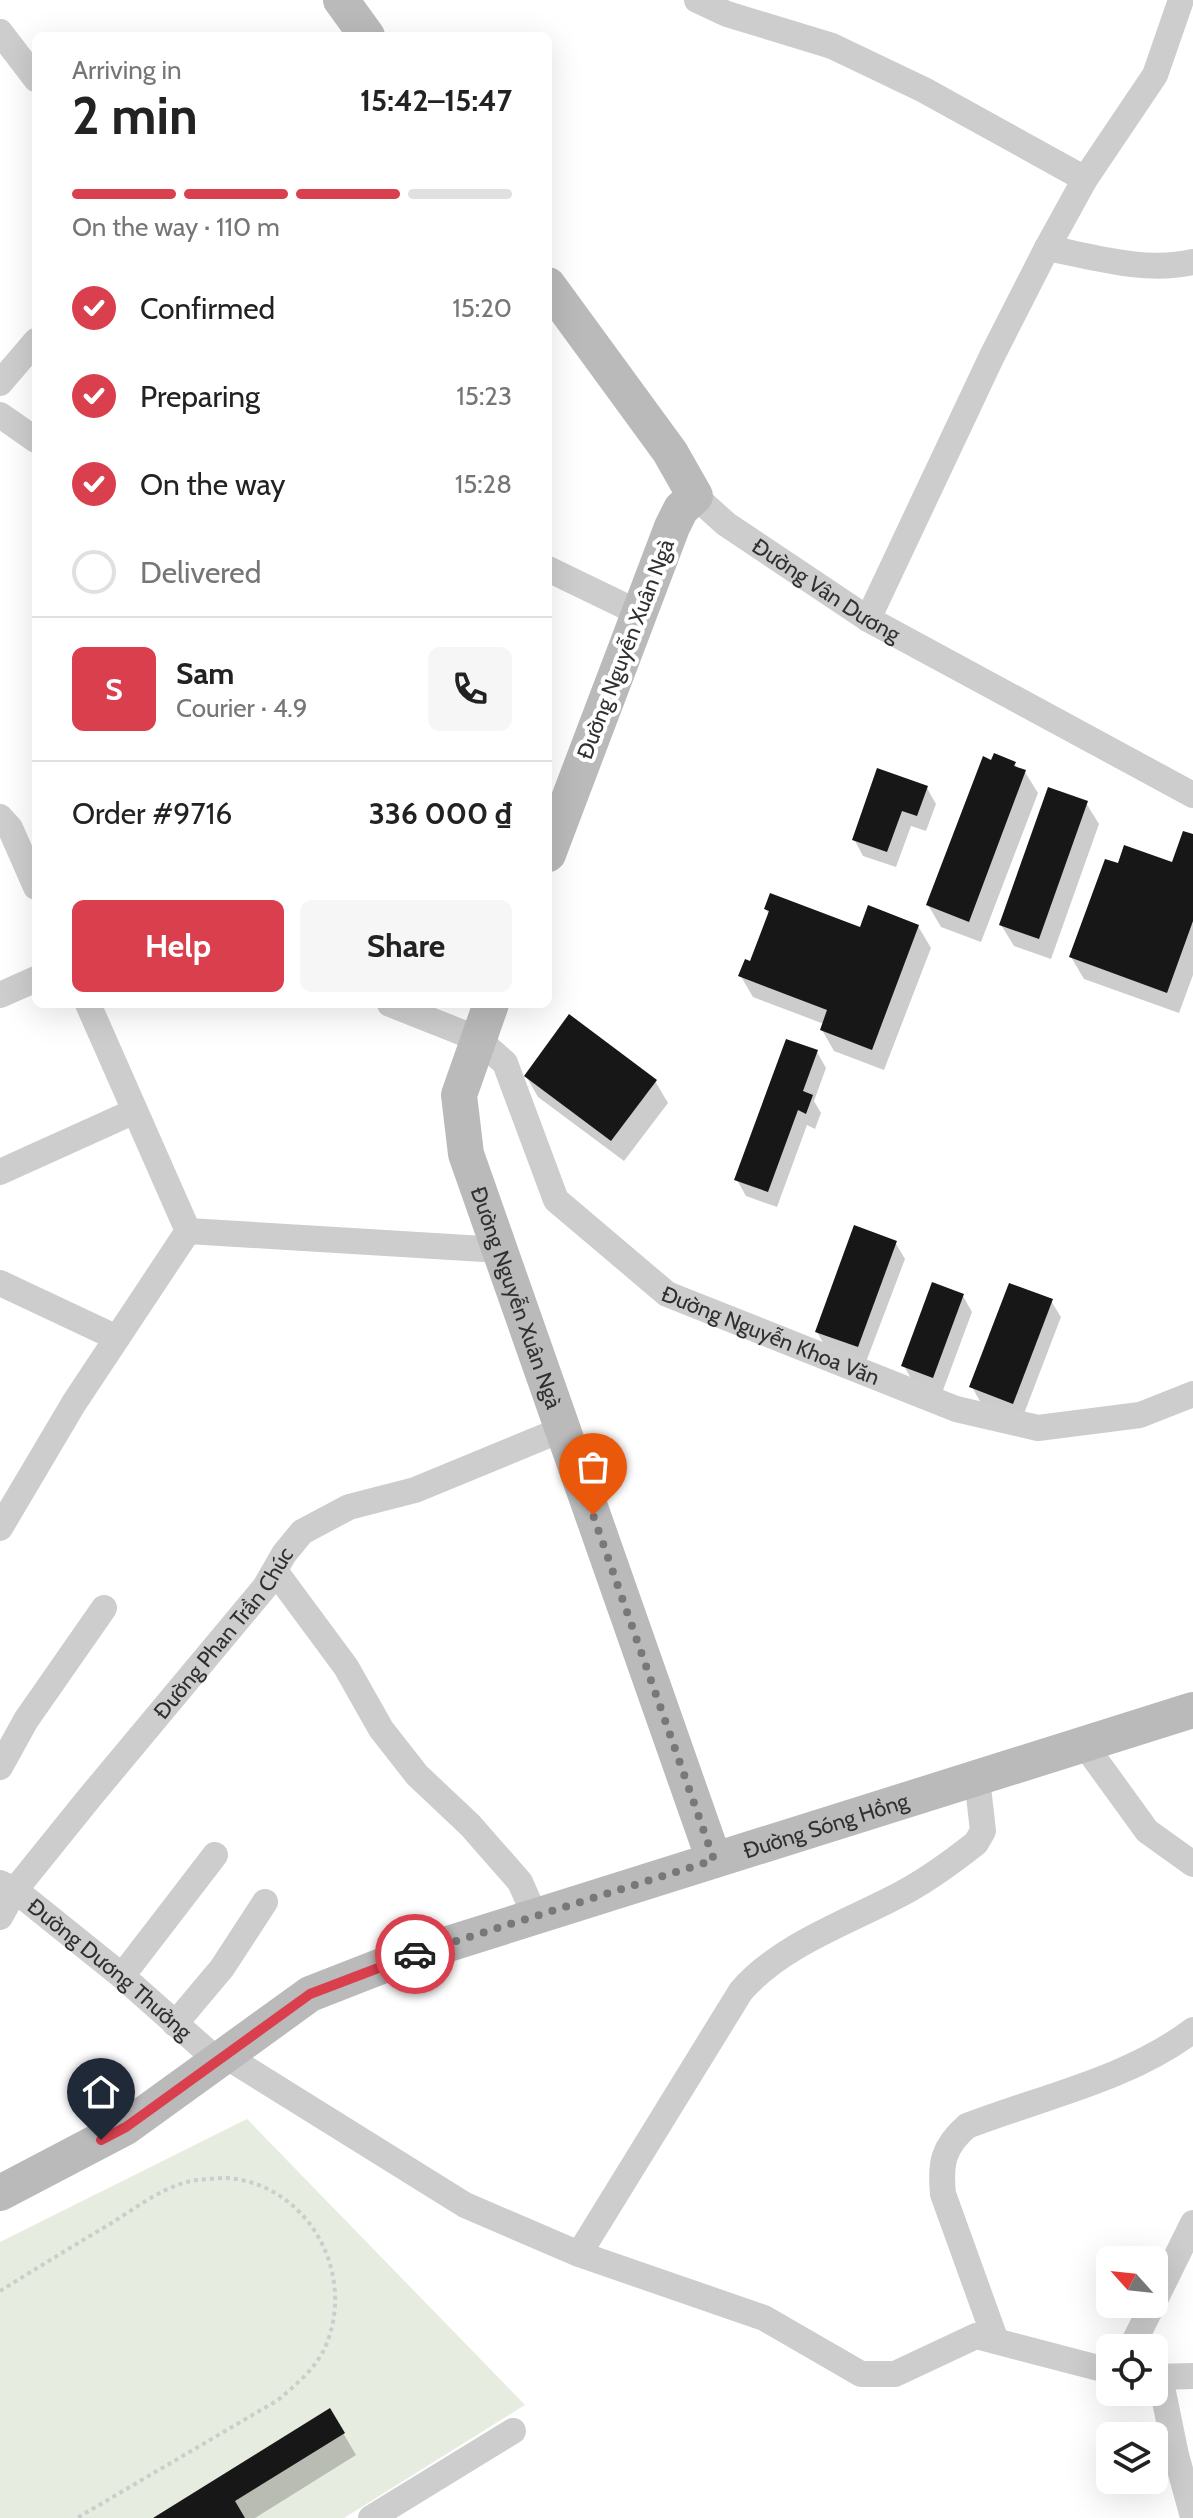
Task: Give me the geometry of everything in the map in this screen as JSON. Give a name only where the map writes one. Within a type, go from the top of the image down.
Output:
[{"type":"street","points":[[341,0],[364,32]]},
{"type":"street","points":[[697,0],[727,14],[832,46],[924,90],[1085,179]]},
{"type":"street","points":[[868,619],[992,356],[1047,248],[1085,179],[1155,75],[1181,0]]},
{"type":"street","points":[[0,32],[32,74]]},
{"type":"street","points":[[1047,248],[1132,265],[1187,271]]},
{"type":"street","name":"Đường Vân Dương","points":[[552,290],[670,452],[695,496],[726,524],[868,619],[1193,795]]},
{"type":"street","points":[[0,383],[32,346]]},
{"type":"street","points":[[0,415],[32,437]]},
{"type":"street","name":"Đường Nguyễn Xuân Ngà","points":[[552,843],[672,527],[681,509],[695,496]]},
{"type":"street","points":[[552,570],[639,613]]},
{"type":"street","points":[[0,817],[10,828],[32,878]]},
{"type":"street","points":[[0,995],[32,981]]},
{"type":"street","points":[[90,1008],[188,1231]]},
{"type":"street","points":[[400,1008],[478,1039]]},
{"type":"street","name":"Đường Nguyễn Xuân Ngà","points":[[490,1008],[459,1095],[466,1154],[714,1860]]},
{"type":"street","name":"Đường Nguyễn Khoa Văn","points":[[478,1039],[505,1063],[556,1200],[667,1294],[956,1409],[1038,1428],[1140,1415],[1192,1399]]},
{"type":"street","points":[[0,1172],[135,1111]]},
{"type":"street","points":[[188,1231],[500,1250]]},
{"type":"street","points":[[0,1528],[74,1403],[188,1231]]},
{"type":"street","points":[[0,1283],[117,1338]]},
{"type":"street","name":"Đường Phan Trần Chúc","points":[[0,1917],[8,1886],[265,1587],[302,1532],[349,1507],[415,1490],[563,1429]]},
{"type":"street","points":[[275,1571],[346,1667],[381,1729],[417,1775],[470,1825],[520,1882],[535,1916]]},
{"type":"street","points":[[0,1767],[26,1720],[104,1608]]},
{"type":"street","name":"Đường Sóng Hồng","points":[[0,2193],[126,2127],[310,1994],[397,1960],[1193,1710]]},
{"type":"street","points":[[1084,1744],[1147,1831],[1193,1864]]},
{"type":"street","points":[[579,2254],[741,1991],[755,1974],[903,1893],[976,1843],[983,1831],[977,1778]]},
{"type":"street","points":[[122,1976],[215,1855]]},
{"type":"street","name":"Đường Dương Thưởng","points":[[8,1886],[122,1976],[175,2024],[221,2058],[465,2205],[579,2254],[764,2318],[861,2374],[895,2374],[976,2336],[1096,2367]]},
{"type":"street","points":[[175,2024],[222,1968],[265,1902]]},
{"type":"street","points":[[996,2341],[943,2194],[941,2170],[953,2138],[967,2126],[1120,2070],[1161,2051],[1193,2030]]},
{"type":"street","points":[[1168,2273],[1193,2223]]},
{"type":"street","points":[[1168,2377],[1193,2376]]},
{"type":"street","points":[[1164,2406],[1193,2517]]},
{"type":"street","points":[[371,2518],[513,2431]]},
{"type":"path","points":[[0,2291],[159,2193],[193,2181],[228,2178],[262,2186],[292,2204],[316,2230],[332,2265],[337,2304],[328,2342],[308,2375],[278,2400],[77,2518]]},
{"type":"shaded area","points":[[247,2119],[525,2405],[344,2518],[0,2518],[0,2242]]},
{"type":"building","points":[[994,753],[1026,770],[969,922],[926,905],[983,756],[991,760]]},
{"type":"building","points":[[877,768],[928,786],[917,816],[902,811],[887,852],[852,840]]},
{"type":"building","points":[[1048,787],[1088,801],[1039,939],[999,925]]},
{"type":"building","points":[[1183,831],[1193,834],[1193,921],[1167,993],[1069,957],[1105,859],[1118,863],[1124,845],[1172,862]]},
{"type":"building","points":[[770,893],[860,927],[868,905],[919,925],[872,1050],[820,1030],[827,1010],[738,976],[745,959],[750,961],[769,911],[764,909]]},
{"type":"building","points":[[569,1014],[657,1080],[611,1141],[524,1076]]},
{"type":"building","points":[[786,1039],[818,1050],[803,1091],[813,1095],[806,1114],[798,1110],[768,1192],[734,1180]]},
{"type":"building","points":[[854,1225],[897,1241],[858,1347],[815,1332]]},
{"type":"building","points":[[932,1282],[964,1294],[933,1378],[901,1366]]},
{"type":"building","points":[[1009,1283],[1053,1299],[1013,1404],[969,1387]]},
{"type":"building","points":[[330,2408],[345,2433],[235,2501],[245,2518],[153,2518]]},
{"type":"way so far","points":[[415,1954],[714,1860],[593,1515]]},
{"type":"route","points":[[101,2140],[126,2127],[310,1994],[415,1954]]}]
